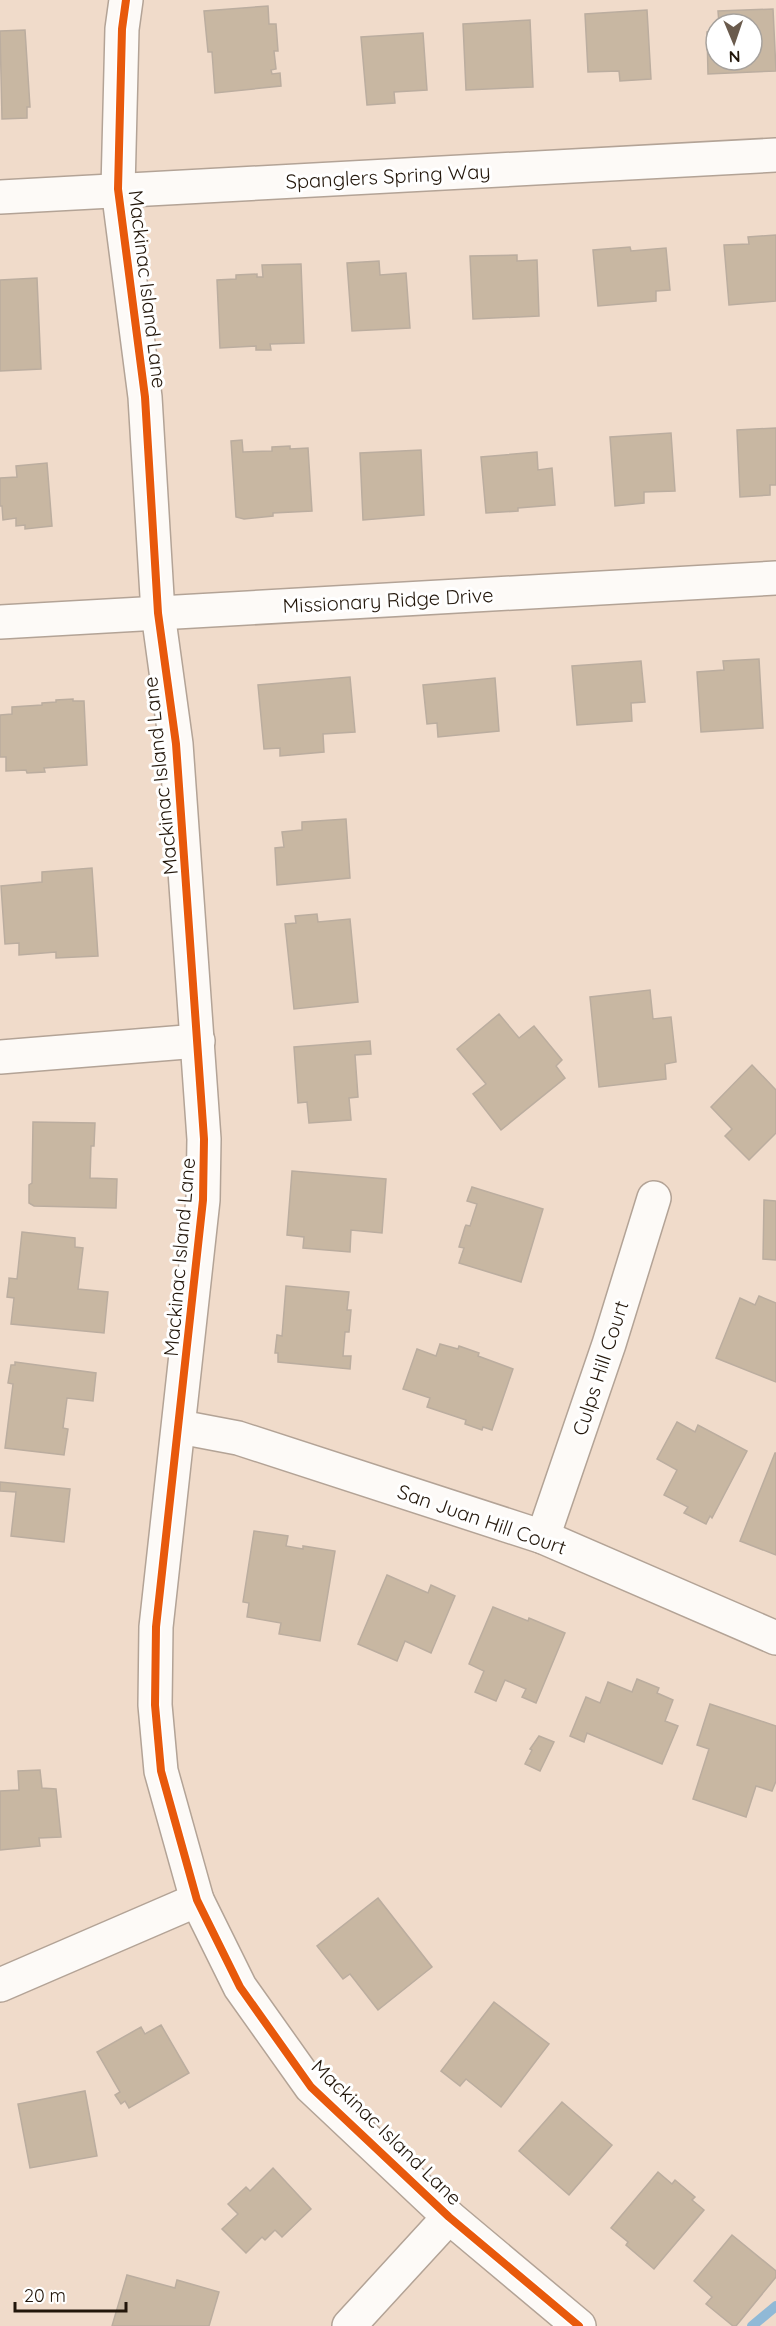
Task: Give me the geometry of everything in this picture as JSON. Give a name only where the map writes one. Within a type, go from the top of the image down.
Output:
[{"type":"street","name":"Mackinac Island Lane","points":[[126,0],[122,29],[118,189],[145,398],[158,613],[177,744],[204,1139],[203,1200],[180,1427],[156,1627],[154,1705],[161,1771],[197,1899],[240,1987],[311,2087],[449,2217],[579,2326]]},
{"type":"street","name":"Spanglers Spring Way","points":[[0,197],[776,155]]},
{"type":"street","name":"Missionary Ridge Drive","points":[[0,622],[776,578]]},
{"type":"street","points":[[0,1057],[198,1041]]},
{"type":"street","name":"Culps Hill Court","points":[[543,1537],[609,1344],[654,1198]]},
{"type":"street","name":"San Juan Hill Court","points":[[180,1427],[238,1438],[543,1537],[776,1638]]},
{"type":"street","points":[[0,1985],[197,1899]]},
{"type":"street","points":[[350,2326],[449,2217]]},
{"type":"building","points":[[268,6],[269,24],[276,24],[278,51],[274,51],[276,69],[271,70],[272,74],[280,73],[281,86],[215,93],[212,52],[208,52],[204,11]]},
{"type":"building","points":[[773,9],[776,71],[764,72],[764,12],[718,11]]},
{"type":"building","points":[[647,10],[651,79],[620,81],[619,71],[588,72],[585,14]]},
{"type":"building","points":[[530,20],[533,87],[466,90],[463,24]]},
{"type":"building","points":[[25,30],[30,107],[27,107],[27,118],[2,119],[0,31]]},
{"type":"building","points":[[423,33],[427,90],[394,92],[395,103],[367,105],[361,37]]},
{"type":"building","points":[[708,72],[753,72],[708,74]]},
{"type":"building","points":[[776,235],[776,301],[729,305],[724,245],[749,244],[748,237]]},
{"type":"building","points":[[630,247],[631,251],[666,248],[670,290],[656,291],[656,301],[598,306],[593,250]]},
{"type":"building","points":[[517,255],[517,261],[537,260],[539,316],[473,319],[470,256]]},
{"type":"building","points":[[379,261],[380,275],[406,273],[410,328],[352,331],[347,263]]},
{"type":"building","points":[[301,264],[304,343],[270,344],[271,350],[256,350],[256,346],[220,348],[217,280],[236,279],[236,275],[257,274],[257,277],[263,277],[262,265]]},
{"type":"building","points":[[37,278],[41,369],[0,371],[0,280]]},
{"type":"building","points":[[776,428],[776,485],[770,485],[770,495],[740,497],[737,430]]},
{"type":"building","points":[[671,433],[675,491],[644,492],[644,503],[615,506],[610,437]]},
{"type":"building","points":[[242,440],[243,452],[272,451],[272,447],[308,448],[312,511],[273,513],[273,516],[244,519],[236,517],[231,441]]},
{"type":"building","points":[[421,450],[424,515],[363,520],[360,453]]},
{"type":"building","points":[[537,452],[538,470],[552,468],[555,505],[486,513],[481,457]]},
{"type":"building","points":[[47,463],[52,526],[25,529],[25,525],[16,526],[16,518],[3,520],[2,506],[0,506],[0,478],[17,477],[16,466]]},
{"type":"building","points":[[759,659],[763,728],[701,732],[697,672],[724,670],[723,661]]},
{"type":"building","points":[[641,661],[645,702],[631,703],[632,721],[577,725],[572,666]]},
{"type":"building","points":[[350,677],[355,732],[323,734],[324,752],[280,756],[280,748],[264,749],[258,685]]},
{"type":"building","points":[[495,678],[499,731],[438,737],[437,723],[427,724],[423,685]]},
{"type":"building","points":[[73,699],[73,701],[84,701],[87,765],[44,768],[45,772],[6,771],[6,757],[0,757],[0,715],[12,714],[12,707],[42,705],[42,703],[56,702],[56,700]]},
{"type":"building","points":[[346,819],[350,878],[277,885],[275,848],[284,847],[282,832],[302,830],[302,822]]},
{"type":"building","points":[[92,868],[98,956],[56,958],[56,952],[19,955],[19,943],[5,944],[1,886],[42,882],[42,872]]},
{"type":"building","points":[[317,914],[318,922],[350,919],[358,1002],[294,1009],[285,924],[296,923],[295,916]]},
{"type":"building","points":[[650,990],[653,1019],[671,1017],[676,1062],[665,1064],[666,1079],[599,1087],[590,997]]},
{"type":"building","points":[[499,1014],[519,1038],[534,1026],[562,1060],[556,1066],[565,1078],[501,1130],[473,1094],[486,1084],[457,1049]]},
{"type":"building","points":[[370,1041],[371,1054],[355,1055],[358,1097],[349,1098],[351,1120],[309,1123],[307,1102],[298,1103],[294,1047]]},
{"type":"building","points":[[752,1065],[776,1090],[776,1133],[749,1160],[725,1136],[732,1129],[711,1107]]},
{"type":"building","points":[[33,1122],[95,1123],[94,1146],[91,1146],[90,1178],[117,1179],[116,1208],[34,1206],[29,1203],[29,1185],[32,1183]]},
{"type":"building","points":[[292,1171],[386,1179],[382,1233],[351,1230],[350,1252],[303,1248],[304,1237],[287,1235]]},
{"type":"building","points":[[472,1187],[543,1209],[521,1282],[459,1263],[464,1248],[459,1247],[465,1227],[470,1226],[477,1204],[467,1201]]},
{"type":"building","points":[[764,1200],[776,1201],[776,1260],[763,1259]]},
{"type":"building","points":[[22,1232],[75,1238],[75,1247],[83,1248],[78,1289],[108,1292],[104,1333],[11,1324],[14,1298],[7,1297],[9,1278],[17,1279]]},
{"type":"building","points":[[286,1286],[349,1292],[347,1310],[351,1310],[349,1332],[345,1332],[343,1356],[351,1356],[350,1369],[278,1362],[278,1353],[275,1353],[277,1335],[282,1336]]},
{"type":"building","points":[[759,1296],[776,1303],[776,1382],[716,1358],[740,1298],[755,1305]]},
{"type":"building","points":[[440,1344],[458,1349],[459,1346],[513,1369],[492,1430],[483,1427],[482,1430],[465,1424],[466,1420],[427,1407],[430,1398],[403,1389],[417,1349],[436,1356]]},
{"type":"building","points":[[15,1362],[96,1373],[93,1401],[67,1398],[63,1428],[68,1429],[64,1455],[5,1448],[13,1384],[8,1383],[11,1365],[15,1365]]},
{"type":"building","points":[[677,1422],[695,1432],[698,1425],[747,1451],[712,1518],[710,1516],[706,1524],[684,1513],[688,1507],[664,1495],[677,1470],[657,1459]]},
{"type":"building","points":[[776,1453],[776,1555],[740,1541]]},
{"type":"building","points":[[0,1482],[70,1489],[64,1542],[11,1536],[16,1492],[0,1491]]},
{"type":"building","points":[[254,1531],[288,1536],[286,1546],[335,1551],[320,1641],[279,1634],[281,1623],[247,1617],[249,1603],[243,1602]]},
{"type":"building","points":[[387,1575],[428,1593],[431,1585],[455,1596],[431,1653],[405,1641],[397,1661],[358,1644]]},
{"type":"building","points":[[493,1607],[528,1621],[529,1618],[565,1633],[536,1703],[522,1697],[526,1689],[505,1680],[496,1701],[475,1692],[484,1671],[469,1664]]},
{"type":"building","points":[[637,1679],[659,1688],[657,1693],[673,1700],[665,1721],[678,1726],[662,1764],[587,1733],[584,1742],[570,1736],[586,1697],[600,1703],[608,1682],[632,1692]]},
{"type":"building","points":[[710,1704],[776,1726],[776,1781],[772,1791],[756,1786],[746,1817],[693,1799],[709,1749],[697,1745]]},
{"type":"building","points":[[539,1736],[554,1742],[540,1771],[525,1764],[532,1750],[530,1749]]},
{"type":"building","points":[[40,1770],[42,1788],[56,1789],[61,1837],[39,1838],[40,1846],[0,1850],[0,1791],[19,1790],[18,1771]]},
{"type":"building","points":[[378,1898],[432,1967],[378,2010],[350,1974],[343,1979],[317,1946]]},
{"type":"building","points":[[494,2002],[549,2044],[501,2107],[466,2079],[460,2086],[441,2071]]},
{"type":"building","points":[[161,2025],[189,2073],[129,2108],[125,2101],[121,2104],[115,2095],[120,2092],[97,2052],[141,2027],[145,2034]]},
{"type":"building","points":[[85,2091],[97,2156],[30,2168],[18,2104]]},
{"type":"building","points":[[562,2102],[612,2145],[569,2195],[519,2151]]},
{"type":"building","points":[[273,2168],[311,2209],[282,2237],[275,2230],[265,2240],[262,2237],[246,2253],[222,2229],[238,2214],[228,2204],[246,2187],[250,2191]]},
{"type":"building","points":[[658,2172],[672,2184],[675,2180],[695,2197],[692,2200],[704,2210],[654,2269],[626,2245],[628,2242],[611,2228]]},
{"type":"building","points":[[732,2235],[776,2271],[776,2277],[736,2326],[706,2304],[712,2297],[694,2281]]},
{"type":"building","points":[[127,2275],[175,2288],[177,2280],[219,2292],[209,2326],[112,2326]]},
{"type":"waterway","points":[[752,2326],[776,2306]]},
{"type":"cycle path","points":[[126,0],[122,29],[118,189],[145,397],[158,613],[176,744],[204,1139],[203,1200],[156,1627],[155,1705],[161,1771],[197,1900],[240,1987],[311,2087],[449,2217],[579,2326]]}]
